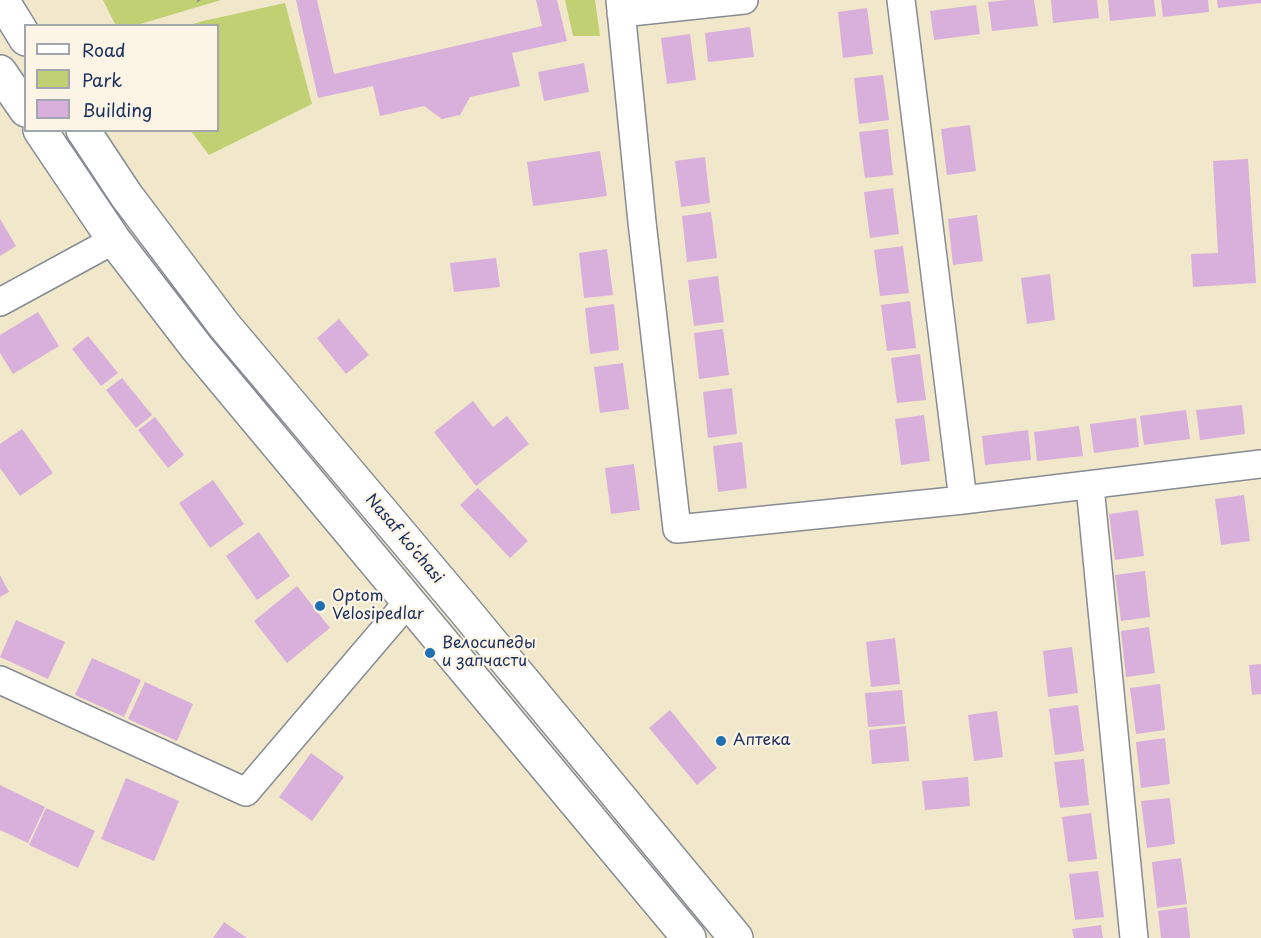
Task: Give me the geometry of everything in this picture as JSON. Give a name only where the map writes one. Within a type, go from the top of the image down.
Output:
[{"type":"main road","points":[[2,0],[24,36]]},
{"type":"main road","points":[[0,72],[24,107]]},
{"type":"main road","points":[[41,132],[114,240],[196,348],[689,938]]},
{"type":"main road","name":"Nasaf ko‘chasi","points":[[84,132],[126,195],[224,325],[736,938]]},
{"type":"street","points":[[744,0],[621,7],[642,222],[677,529],[1090,486],[1261,464]]},
{"type":"street","points":[[901,0],[963,500]]},
{"type":"street","points":[[0,302],[114,240]]},
{"type":"street","points":[[1090,486],[1134,938]]},
{"type":"street","points":[[0,680],[246,792],[408,602]]},
{"type":"path","points":[[198,0],[201,5]]},
{"type":"green space","points":[[103,0],[221,0],[140,24],[115,24]]},
{"type":"green space","points":[[565,0],[595,0],[600,36],[573,36]]},
{"type":"green space","points":[[285,3],[312,104],[209,155],[192,132],[219,132],[219,24],[193,24]]},
{"type":"building","points":[[296,0],[317,0],[334,74],[542,26],[536,0],[557,0],[567,41],[512,53],[520,86],[470,97],[460,115],[442,119],[424,106],[380,116],[373,86],[318,98]]},
{"type":"building","points":[[1034,0],[1038,26],[992,31],[988,2]]},
{"type":"building","points":[[1051,0],[1097,0],[1099,18],[1053,23]]},
{"type":"building","points":[[1108,0],[1154,0],[1156,16],[1110,21]]},
{"type":"building","points":[[1161,0],[1208,0],[1209,12],[1163,17]]},
{"type":"building","points":[[1217,0],[1261,0],[1261,3],[1218,8]]},
{"type":"building","points":[[976,5],[980,34],[934,40],[930,11]]},
{"type":"building","points":[[867,8],[873,54],[843,58],[838,12]]},
{"type":"building","points":[[750,27],[754,57],[708,62],[705,33]]},
{"type":"building","points":[[690,34],[696,80],[667,84],[661,38]]},
{"type":"building","points":[[584,63],[589,92],[544,101],[538,72]]},
{"type":"building","points":[[883,75],[889,120],[859,124],[854,78]]},
{"type":"building","points":[[970,125],[976,171],[947,175],[941,129]]},
{"type":"building","points":[[888,129],[893,175],[865,178],[859,132]]},
{"type":"building","points":[[600,151],[607,196],[533,206],[527,162]]},
{"type":"building","points":[[705,157],[710,203],[681,207],[675,161]]},
{"type":"building","points":[[1248,159],[1256,283],[1193,287],[1191,254],[1218,253],[1213,161]]},
{"type":"building","points":[[893,188],[899,234],[870,238],[864,192]]},
{"type":"building","points":[[711,212],[717,258],[687,262],[682,216]]},
{"type":"building","points":[[977,215],[983,261],[953,265],[948,219]]},
{"type":"building","points":[[0,219],[16,246],[0,256]]},
{"type":"building","points":[[903,246],[909,293],[880,296],[874,250]]},
{"type":"building","points":[[607,249],[613,295],[584,298],[579,253]]},
{"type":"building","points":[[496,258],[500,287],[454,292],[450,263]]},
{"type":"building","points":[[1050,274],[1055,320],[1027,324],[1021,278]]},
{"type":"building","points":[[718,276],[724,322],[694,326],[688,280]]},
{"type":"building","points":[[910,301],[916,348],[887,351],[881,305]]},
{"type":"building","points":[[614,304],[619,350],[590,354],[585,308]]},
{"type":"building","points":[[38,312],[59,346],[13,374],[0,353],[0,335]]},
{"type":"building","points":[[339,319],[369,355],[346,374],[317,338]]},
{"type":"building","points":[[723,329],[729,375],[699,379],[694,333]]},
{"type":"building","points":[[88,336],[118,373],[101,386],[72,349]]},
{"type":"building","points":[[920,354],[926,400],[897,403],[891,358]]},
{"type":"building","points":[[623,363],[629,409],[600,413],[594,367]]},
{"type":"building","points":[[122,378],[152,415],[136,428],[106,390]]},
{"type":"building","points":[[732,388],[737,434],[708,438],[703,392]]},
{"type":"building","points":[[473,401],[493,427],[507,416],[529,444],[476,486],[434,432]]},
{"type":"building","points":[[1242,405],[1245,434],[1200,440],[1196,410]]},
{"type":"building","points":[[1186,410],[1190,439],[1144,445],[1140,416]]},
{"type":"building","points":[[924,415],[930,461],[901,465],[895,419]]},
{"type":"building","points":[[155,417],[184,455],[168,468],[138,430]]},
{"type":"building","points":[[1136,418],[1139,447],[1094,453],[1090,424]]},
{"type":"building","points":[[1079,426],[1083,456],[1037,461],[1034,432]]},
{"type":"building","points":[[22,429],[53,473],[20,496],[0,468],[0,444]]},
{"type":"building","points":[[1028,430],[1031,460],[985,465],[982,436]]},
{"type":"building","points":[[742,442],[747,488],[718,492],[713,446]]},
{"type":"building","points":[[634,464],[640,510],[611,514],[605,468]]},
{"type":"building","points":[[213,480],[244,524],[210,548],[179,503]]},
{"type":"building","points":[[478,488],[528,541],[510,558],[460,505]]},
{"type":"building","points":[[1244,495],[1250,541],[1221,545],[1215,499]]},
{"type":"building","points":[[1138,510],[1144,556],[1115,560],[1109,514]]},
{"type":"building","points":[[259,532],[290,576],[257,600],[226,556]]},
{"type":"building","points":[[1145,571],[1150,617],[1121,621],[1115,575]]},
{"type":"building","points":[[0,575],[9,592],[0,597]]},
{"type":"building","points":[[297,586],[330,628],[287,663],[254,621]]},
{"type":"building","points":[[16,620],[65,642],[48,679],[0,657]]},
{"type":"building","points":[[1149,627],[1155,673],[1126,677],[1121,631]]},
{"type":"building","points":[[895,638],[900,684],[871,687],[866,642]]},
{"type":"building","points":[[1072,647],[1078,693],[1048,697],[1043,651]]},
{"type":"building","points":[[92,658],[141,680],[124,717],[75,695]]},
{"type":"building","points":[[1261,664],[1261,694],[1252,695],[1249,665]]},
{"type":"building","points":[[145,682],[193,704],[177,741],[128,719]]},
{"type":"building","points":[[1160,684],[1165,730],[1136,734],[1130,688]]},
{"type":"building","points":[[902,690],[905,724],[868,727],[865,693]]},
{"type":"building","points":[[1078,705],[1084,751],[1055,755],[1049,709]]},
{"type":"building","points":[[670,710],[717,768],[697,785],[649,728]]},
{"type":"building","points":[[997,711],[1003,757],[974,761],[968,715]]},
{"type":"building","points":[[906,726],[909,761],[872,764],[869,730]]},
{"type":"building","points":[[1165,738],[1170,784],[1141,788],[1136,742]]},
{"type":"building","points":[[311,753],[344,777],[312,821],[279,797]]},
{"type":"building","points":[[1084,759],[1089,805],[1060,808],[1054,762]]},
{"type":"building","points":[[968,777],[970,806],[925,810],[922,781]]},
{"type":"building","points":[[126,778],[179,801],[154,861],[101,839]]},
{"type":"building","points":[[0,785],[45,807],[28,843],[0,830]]},
{"type":"building","points":[[1170,798],[1175,844],[1147,848],[1141,801]]},
{"type":"building","points":[[46,808],[95,831],[78,868],[29,845]]},
{"type":"building","points":[[1091,813],[1097,859],[1068,862],[1062,817]]},
{"type":"building","points":[[1181,858],[1187,904],[1157,908],[1152,862]]},
{"type":"building","points":[[1098,871],[1104,917],[1075,920],[1069,874]]},
{"type":"building","points":[[1187,907],[1190,938],[1161,938],[1158,911]]},
{"type":"building","points":[[224,922],[247,938],[213,938]]},
{"type":"building","points":[[1101,925],[1103,938],[1074,938],[1072,929]]},
{"type":"place","name":"Optom Velosipedlar","points":[[320,606]]},
{"type":"place","name":"Велосипеды и запчасти","points":[[430,653]]},
{"type":"place","name":"Аптека","points":[[721,741]]}]
